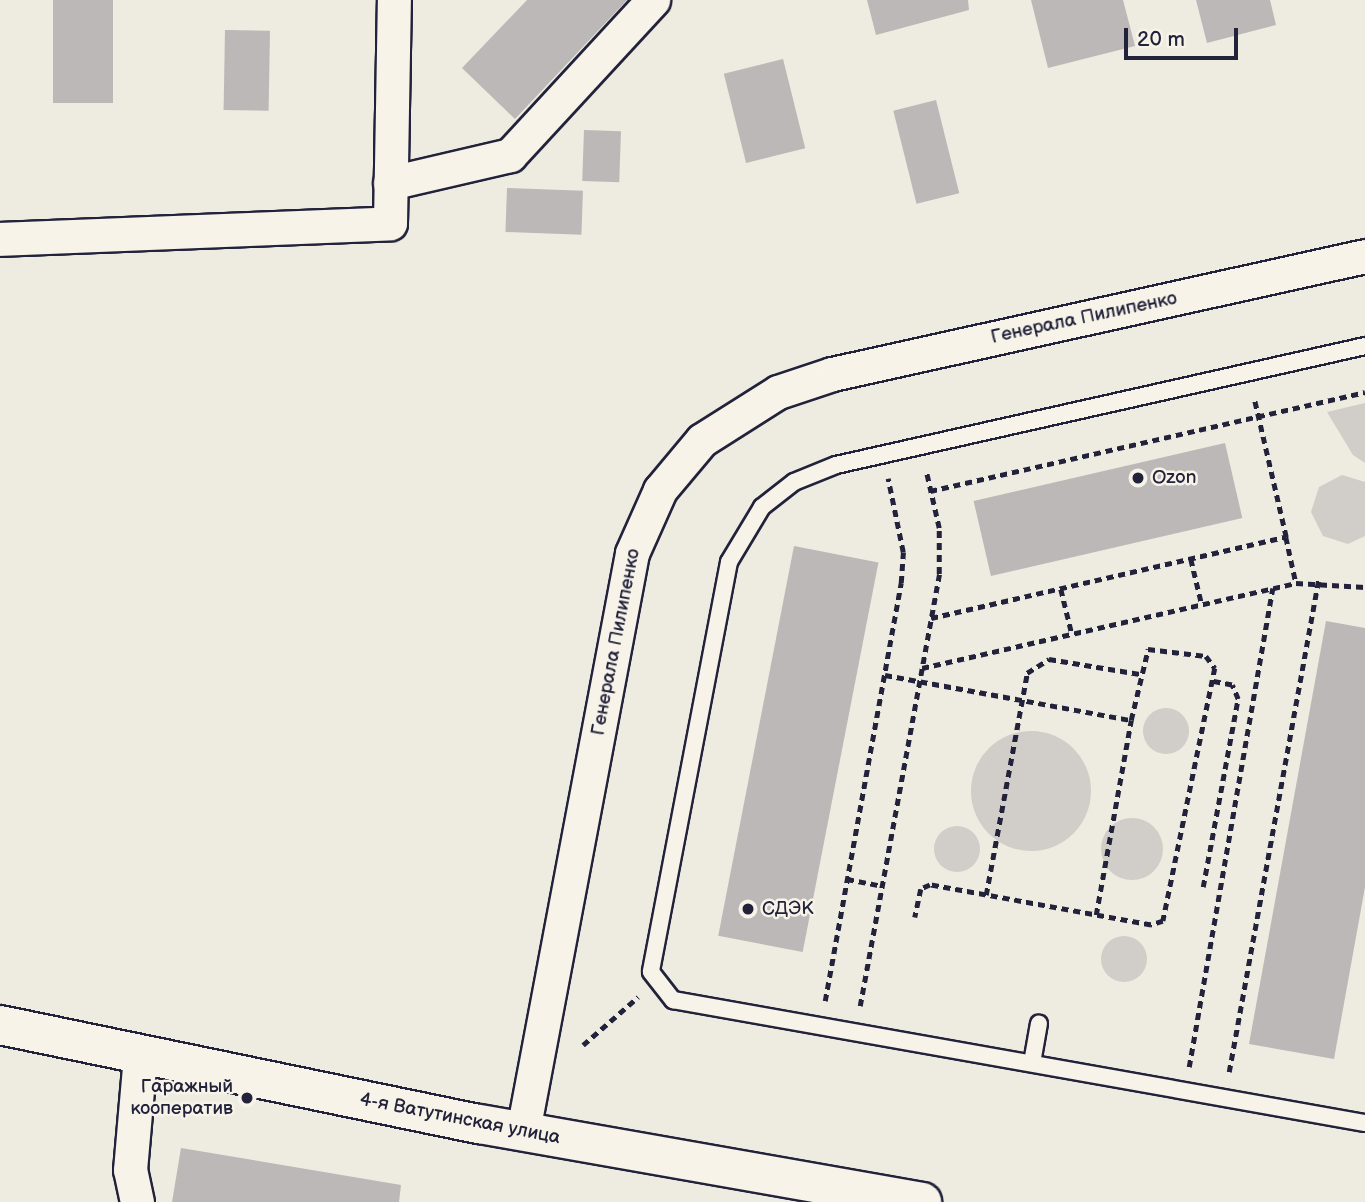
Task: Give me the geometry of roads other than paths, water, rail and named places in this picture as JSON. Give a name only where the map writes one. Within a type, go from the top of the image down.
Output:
[{"type":"street","points":[[0,239],[390,223],[394,0]]},
{"type":"street","points":[[390,183],[510,155],[653,0]]},
{"type":"street","name":"Генерала Пилипенко","points":[[523,1131],[632,552],[660,490],[702,439],[778,392],[832,374],[1365,256]]},
{"type":"street","name":"4-я Ватутинская улица","points":[[0,1024],[140,1056],[523,1131],[922,1202]]},
{"type":"street","points":[[137,1202],[130,1170],[140,1056]]},
{"type":"lane","points":[[1365,346],[882,454],[794,482],[762,507],[729,562],[651,972],[654,983],[673,1000],[1365,1123]]},
{"type":"lane","points":[[1032,1063],[1039,1024]]},
{"type":"place","name":"Ozon","points":[[1138,478]]},
{"type":"place","name":"СДЭК","points":[[748,909]]},
{"type":"place","name":"Гаражный кооператив","points":[[247,1098]]}]
